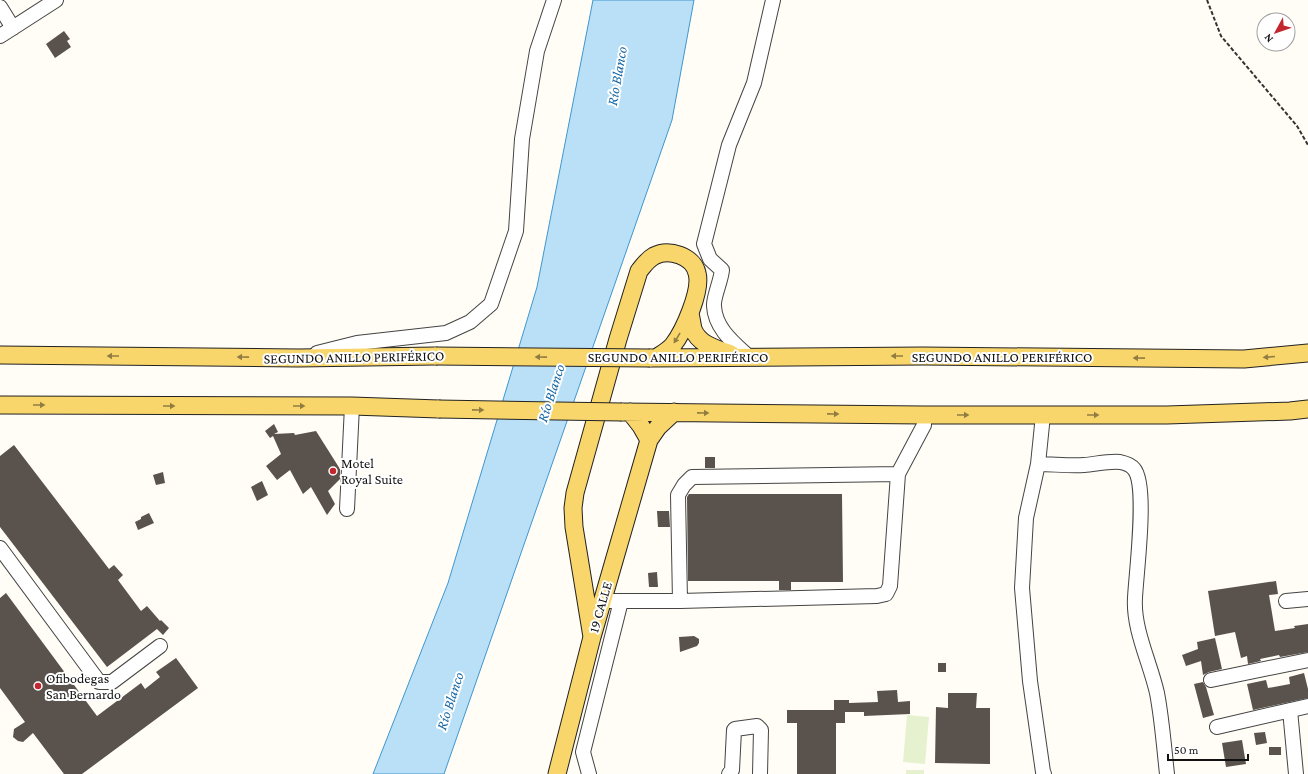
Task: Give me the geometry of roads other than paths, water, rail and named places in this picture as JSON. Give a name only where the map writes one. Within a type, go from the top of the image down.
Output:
[{"type":"main road","points":[[592,637],[574,527],[573,508],[575,493],[618,339],[639,271],[646,262],[655,255],[667,253],[678,254],[687,258],[694,265],[698,273],[698,286],[690,313],[674,344],[653,358]]},
{"type":"main road","points":[[690,313],[693,329],[703,342],[714,348],[746,358]]},
{"type":"main road","name":"SEGUNDO ANILLO PERIFÉRICO","points":[[0,355],[298,358],[436,356],[653,358],[923,356],[1244,359],[1308,353]]},
{"type":"main road","points":[[0,405],[352,406],[439,409],[924,416],[1167,415],[1290,411],[1308,409]]},
{"type":"main road","points":[[626,412],[641,426],[649,440]]},
{"type":"main road","name":"19 CALLE","points":[[556,774],[602,601],[649,440],[658,427],[674,412]]},
{"type":"street","points":[[0,36],[56,0]]},
{"type":"street","points":[[298,358],[357,343],[446,333],[470,322],[491,304],[516,231],[522,138],[537,51],[554,0]]},
{"type":"street","points":[[746,358],[717,323],[714,306],[722,270],[710,259],[704,244],[729,146],[754,83],[773,0]]},
{"type":"street","points":[[0,8],[13,28]]},
{"type":"street","points":[[347,509],[352,406]]},
{"type":"street","points":[[1043,415],[1038,464],[1026,518],[1022,588],[1030,681],[1043,773]]},
{"type":"street","points":[[602,601],[680,601],[877,596],[886,594],[890,586],[898,474],[924,425],[924,416]]},
{"type":"street","points":[[1038,464],[1083,465],[1105,462],[1121,462],[1134,469],[1138,476],[1140,484],[1141,515],[1135,599],[1136,616],[1156,691],[1162,721],[1167,774]]},
{"type":"street","points":[[680,601],[678,495],[684,485],[692,477],[898,474]]},
{"type":"street","points":[[0,548],[99,682],[112,682],[160,646]]},
{"type":"street","points":[[1286,601],[1308,599]]},
{"type":"street","points":[[588,774],[583,752],[620,601]]},
{"type":"street","points":[[1211,680],[1308,660]]},
{"type":"street","points":[[1217,727],[1308,706]]},
{"type":"street","points":[[1290,710],[1296,774]]},
{"type":"street","points":[[729,774],[732,770],[734,730],[757,726],[761,730],[760,774]]},
{"type":"water","name":"Río Blanco","points":[[593,0],[694,0],[672,120],[444,774],[373,774],[448,583],[537,287]]},
{"type":"place","name":"Motel Royal Suite","points":[[333,471]]},
{"type":"place","name":"Ofibodegas San Bernardo","points":[[38,686]]}]
